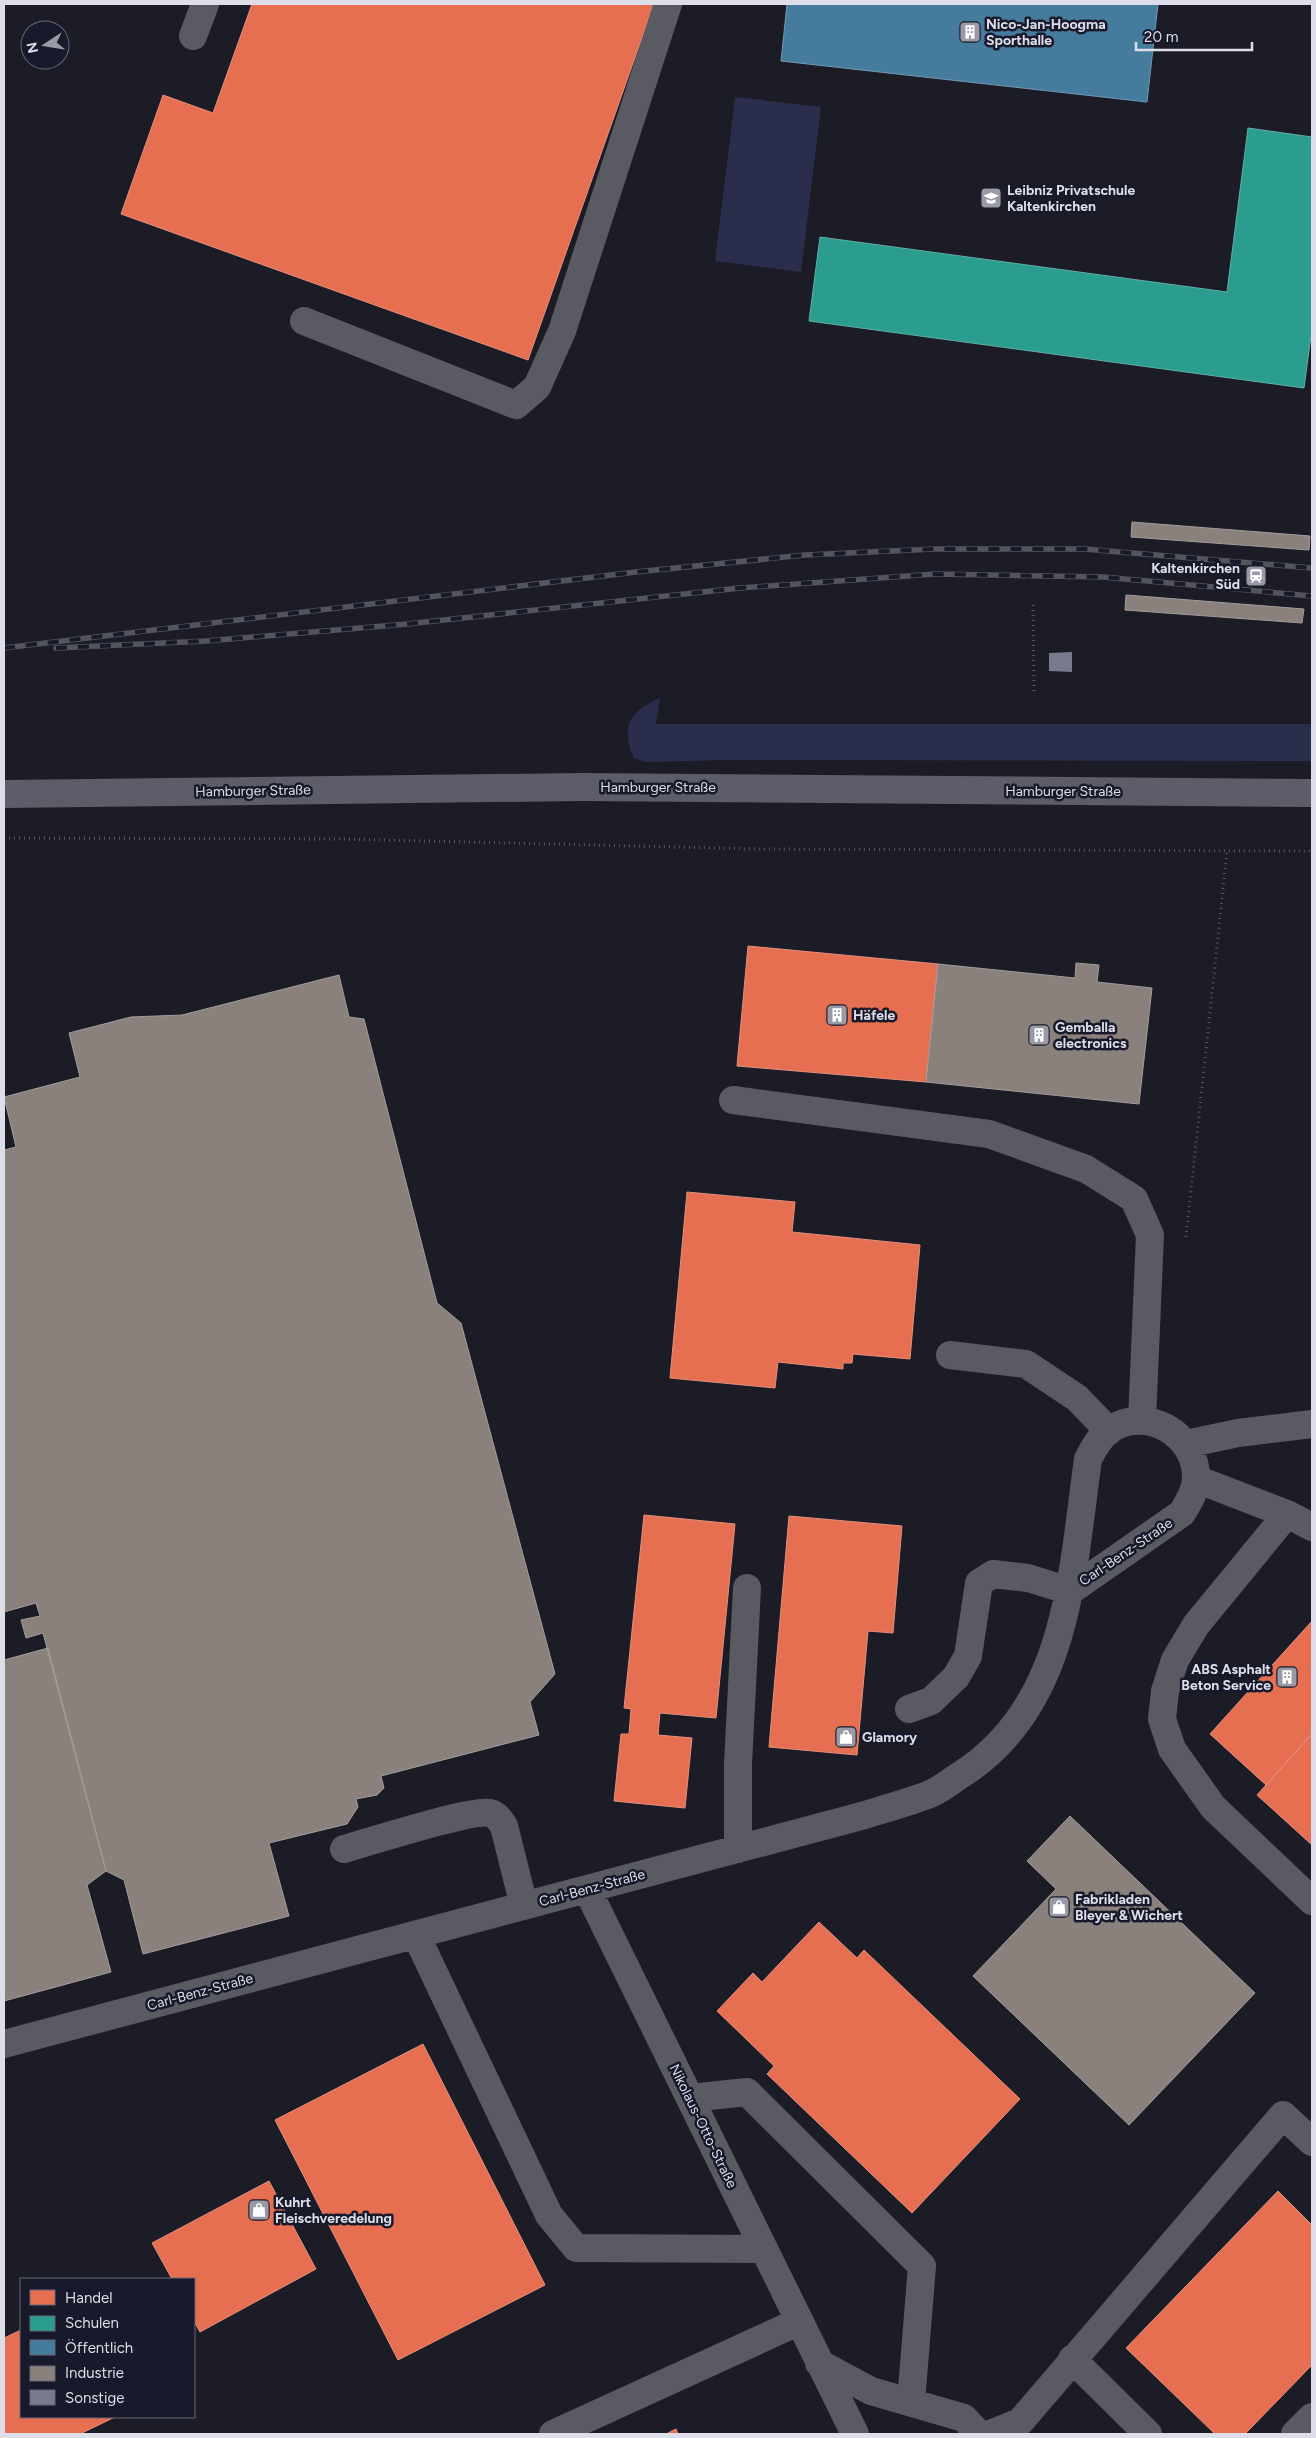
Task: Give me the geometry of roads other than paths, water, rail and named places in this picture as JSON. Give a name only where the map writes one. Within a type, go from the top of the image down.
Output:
[{"type":"main road","name":"Hamburger Straße","points":[[4,794],[581,787],[1312,793]]},
{"type":"street","points":[[194,36],[205,4]]},
{"type":"street","points":[[304,321],[516,405],[537,387],[562,331],[668,4]]},
{"type":"street","points":[[733,1100],[989,1134],[1086,1168],[1134,1199],[1150,1235],[1142,1420]]},
{"type":"street","points":[[950,1355],[1026,1364],[1077,1398],[1109,1431]]},
{"type":"street","name":"Carl-Benz-Straße","points":[[4,2044],[738,1849],[865,1814],[932,1793],[983,1761],[1027,1712],[1052,1661],[1070,1590],[1088,1459],[1096,1443],[1109,1431],[1124,1423],[1142,1420],[1159,1423],[1174,1431],[1186,1444],[1194,1460],[1196,1479],[1192,1497],[1182,1513],[1070,1590]]},
{"type":"street","points":[[1186,1444],[1238,1433],[1312,1424]]},
{"type":"street","points":[[1196,1479],[1287,1514],[1312,1527]]},
{"type":"street","points":[[1287,1514],[1196,1624],[1175,1660],[1165,1691],[1162,1719],[1172,1749],[1213,1807],[1312,1902]]},
{"type":"street","points":[[908,1709],[931,1701],[956,1677],[968,1656],[979,1583],[993,1574],[1028,1578],[1070,1590]]},
{"type":"street","points":[[738,1849],[738,1764],[746,1588]]},
{"type":"street","points":[[344,1849],[463,1817],[489,1813],[497,1816],[504,1826],[524,1906]]},
{"type":"street","name":"Nikolaus-Otto-Straße","points":[[587,1889],[798,2322],[855,2434]]},
{"type":"street","points":[[416,1935],[549,2215],[576,2248],[763,2249]]},
{"type":"street","points":[[690,2098],[747,2092],[922,2266],[911,2402]]},
{"type":"street","points":[[990,2434],[1020,2422],[1283,2115],[1312,2142]]},
{"type":"street","points":[[553,2434],[798,2322]]},
{"type":"street","points":[[1072,2359],[1148,2434]]},
{"type":"street","points":[[819,2363],[872,2391],[964,2418],[979,2434]]},
{"type":"street","points":[[1295,2434],[1312,2417]]},
{"type":"railway","points":[[4,648],[636,572],[805,555],[935,549],[1084,549],[1312,568]]},
{"type":"railway","points":[[56,648],[206,641],[407,624],[740,588],[935,574],[1103,577],[1312,596]]},
{"type":"place","name":"Nico-Jan-Hoogma Sporthalle","points":[[970,32]]},
{"type":"place","name":"Leibniz Privatschule Kaltenkirchen","points":[[991,198]]},
{"type":"place","name":"Kaltenkirchen Süd","points":[[1256,576]]},
{"type":"place","name":"Häfele","points":[[837,1015]]},
{"type":"place","name":"Gemballa electronics","points":[[1039,1035]]},
{"type":"place","name":"ABS Asphalt Beton Service","points":[[1287,1677]]},
{"type":"place","name":"Glamory","points":[[846,1737]]},
{"type":"place","name":"Fabrikladen Bleyer & Wichert","points":[[1059,1907]]},
{"type":"place","name":"Kuhrt Fleischveredelung","points":[[259,2210]]}]
